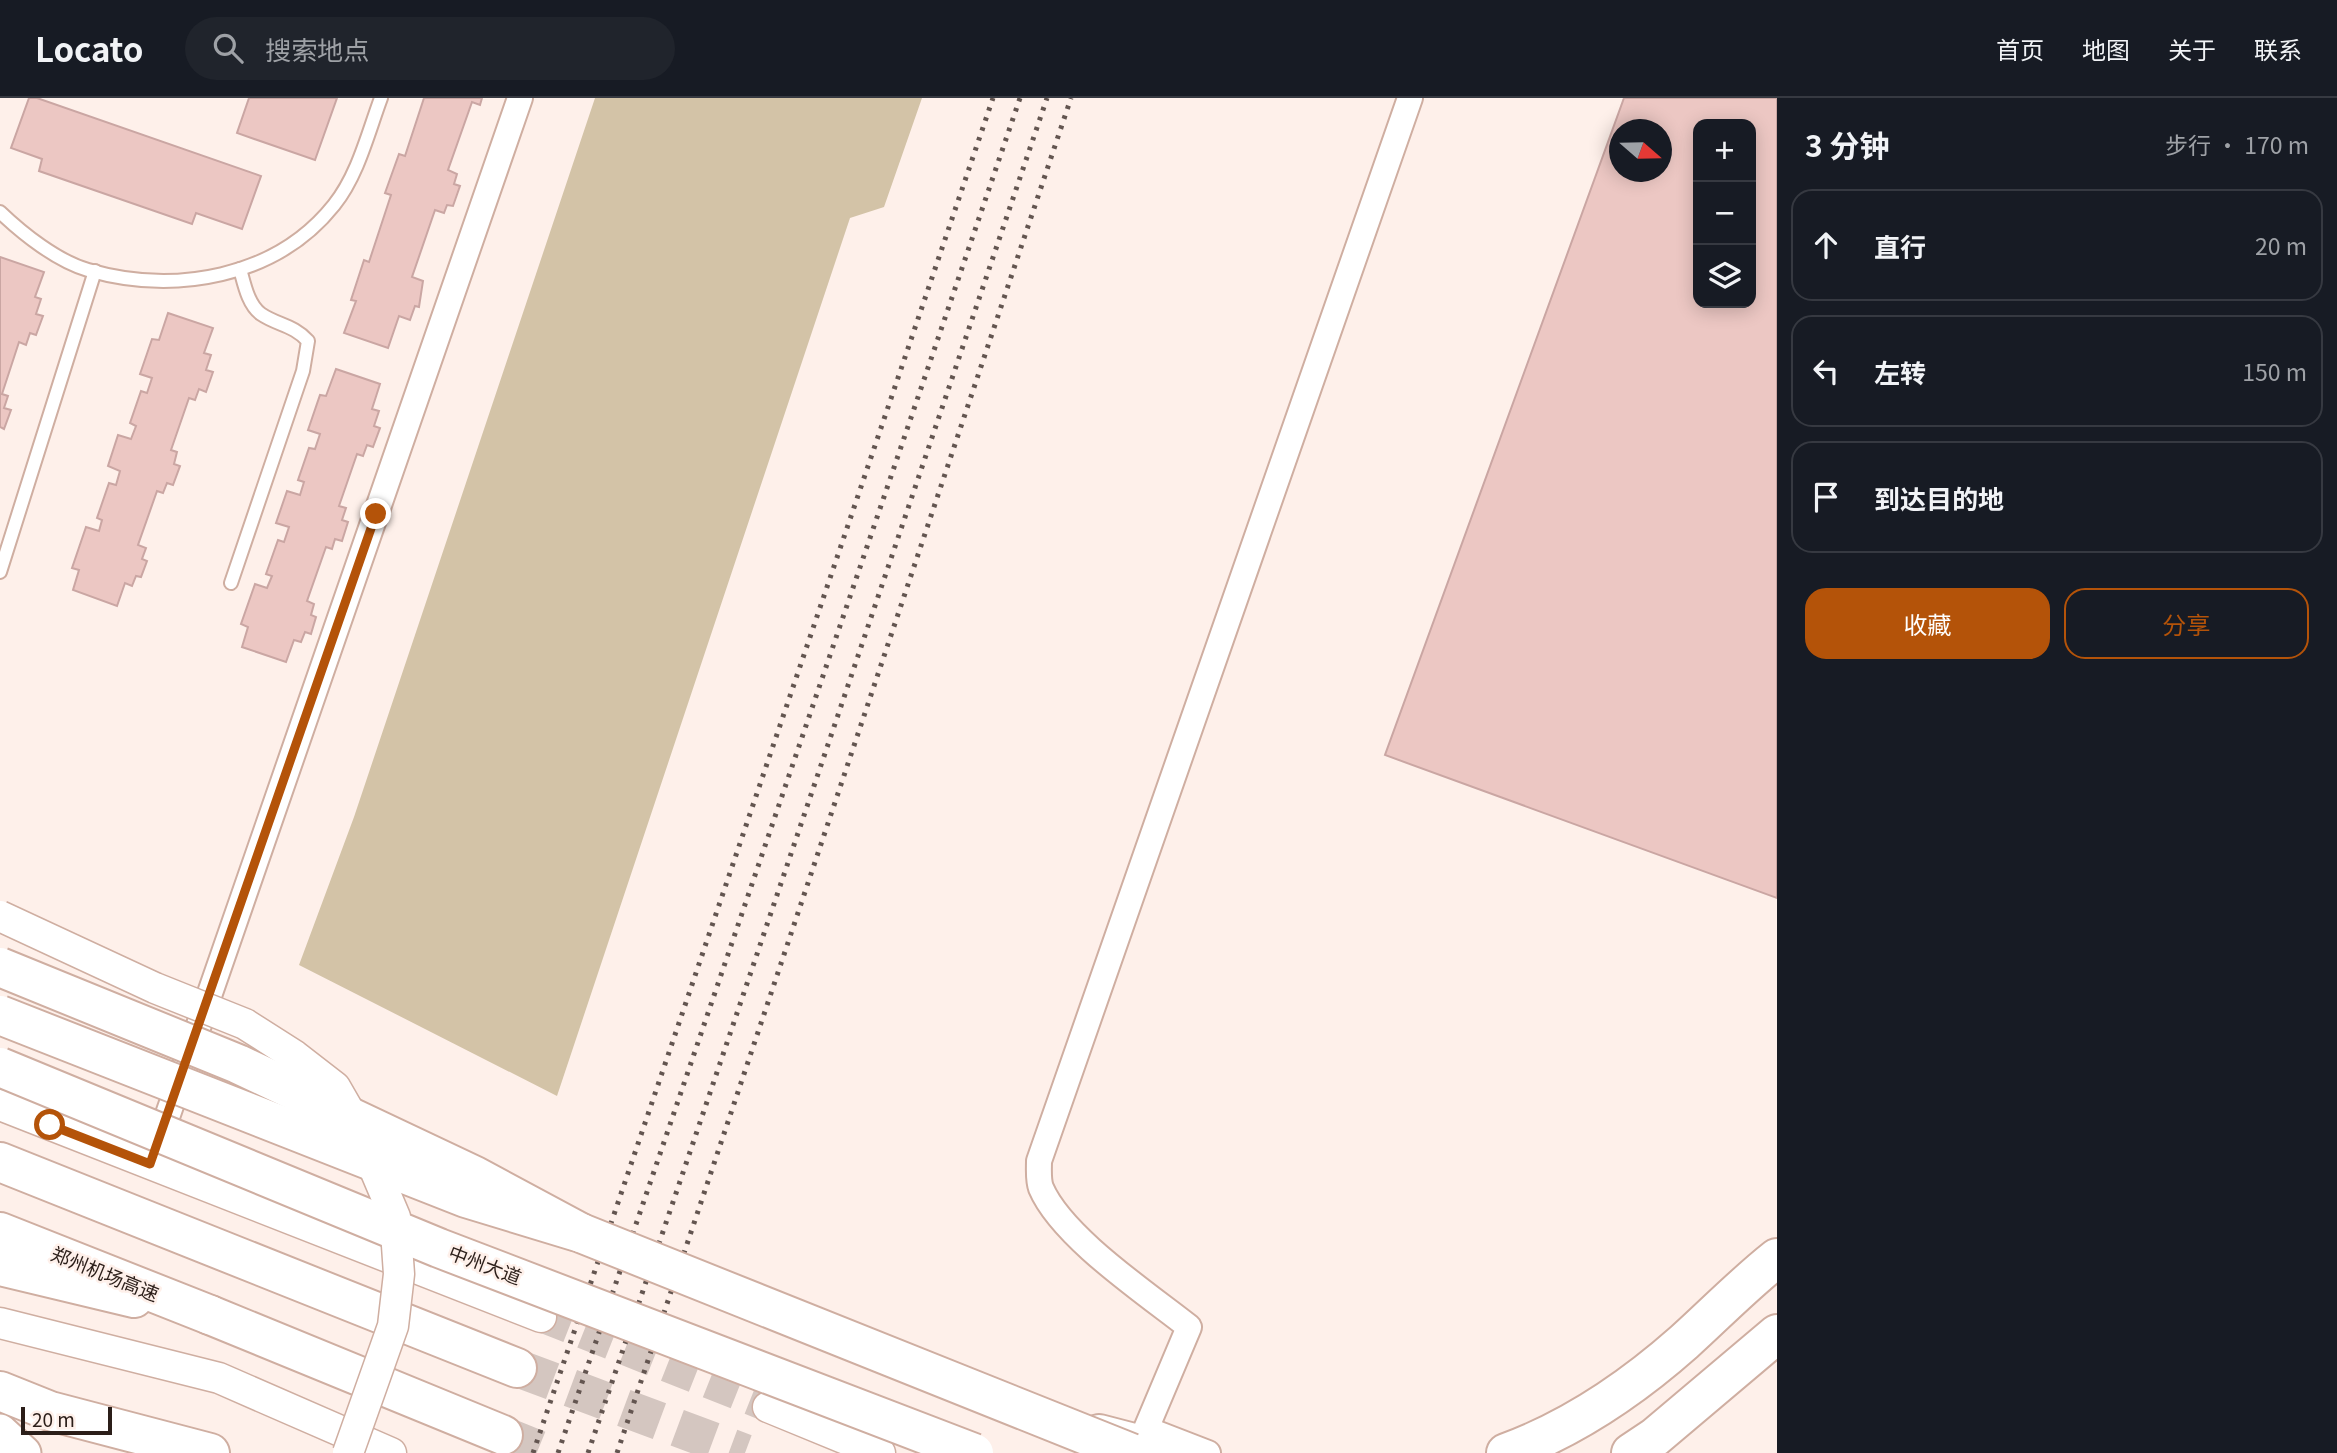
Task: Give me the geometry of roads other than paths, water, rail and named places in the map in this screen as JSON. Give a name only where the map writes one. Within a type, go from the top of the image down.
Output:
[{"type":"main road","points":[[0,967],[238,1064],[475,1176],[581,1233]]},
{"type":"main road","points":[[0,1014],[466,1198],[581,1233],[1131,1453]]},
{"type":"main road","name":"中州大道","points":[[0,1067],[439,1248],[974,1453]]},
{"type":"main road","points":[[0,1162],[517,1368]]},
{"type":"main road","name":"郑州机场高速","points":[[0,1233],[209,1315]]},
{"type":"main road","points":[[1506,1453],[1558,1430],[1614,1397],[1683,1343],[1777,1258]]},
{"type":"main road","points":[[0,1266],[209,1315],[503,1435]]},
{"type":"main road","points":[[1631,1453],[1655,1437],[1777,1334]]},
{"type":"main road","points":[[0,1391],[50,1410],[210,1453]]},
{"type":"main road","points":[[1063,1424],[1172,1453]]},
{"type":"main road","points":[[0,1431],[24,1453]]},
{"type":"street","points":[[150,1164],[520,98]]},
{"type":"street","points":[[1208,1453],[1146,1429],[1189,1327],[1108,1262],[1054,1210],[1040,1186],[1039,1161],[1410,98]]},
{"type":"street","points":[[0,916],[155,988],[245,1024],[295,1056],[335,1087],[354,1120],[395,1217],[399,1274],[393,1326],[348,1453]]},
{"type":"street","points":[[0,1105],[541,1317]]},
{"type":"street","points":[[0,1152],[39,1179]]},
{"type":"street","points":[[0,1323],[219,1378],[391,1453]]},
{"type":"street","points":[[768,1407],[880,1453]]},
{"type":"lane","points":[[0,212],[47,249],[95,271],[128,279],[197,280],[255,266],[301,237],[335,204],[357,166],[381,98]]},
{"type":"lane","points":[[231,583],[303,371],[308,341],[298,330],[259,313],[248,295],[240,270]]},
{"type":"lane","points":[[0,572],[95,271]]},
{"type":"tunnel","points":[[541,1317],[768,1407]]},
{"type":"tunnel","points":[[517,1368],[745,1453]]},
{"type":"tunnel","points":[[503,1435],[547,1453]]},
{"type":"railway","points":[[533,1453],[993,98]]},
{"type":"railway","points":[[558,1453],[1020,98]]},
{"type":"railway","points":[[588,1453],[1047,98]]},
{"type":"railway","points":[[617,1453],[1071,98]]}]
